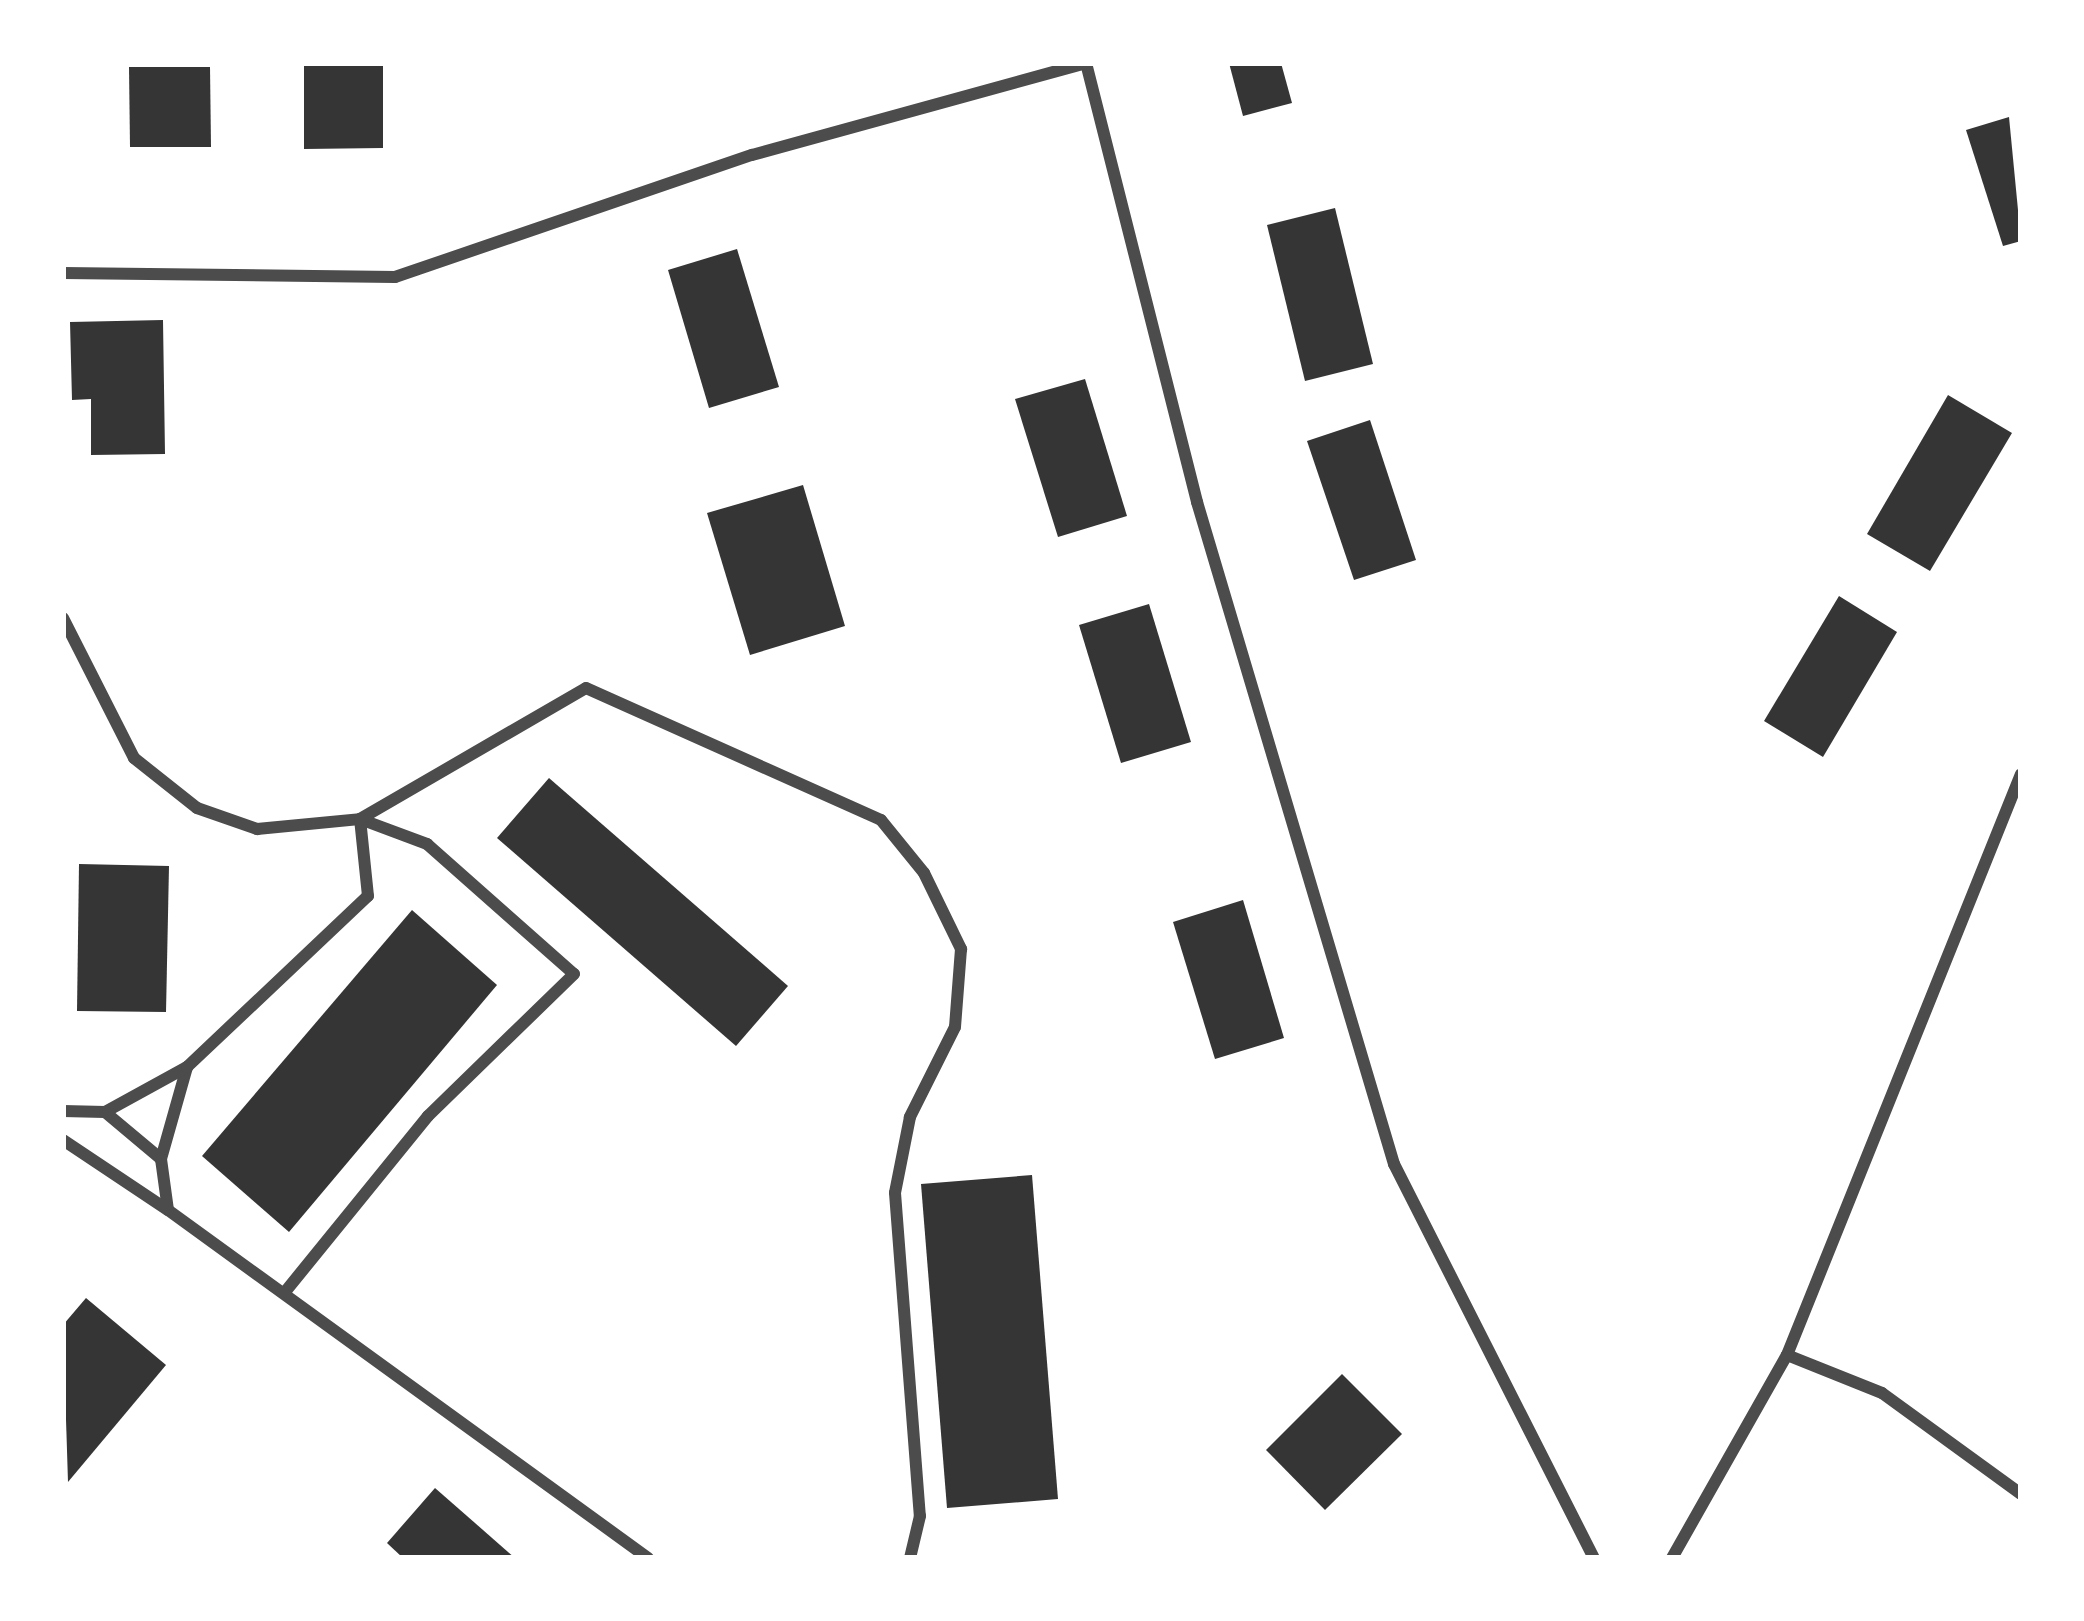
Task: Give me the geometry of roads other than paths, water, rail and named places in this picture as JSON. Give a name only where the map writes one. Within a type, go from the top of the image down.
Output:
[{"type":"street","points":[[63,273],[395,277],[752,155],[1086,63],[1197,502],[1394,1164],[1594,1558]]},
{"type":"street","points":[[63,618],[134,758],[197,808],[257,829],[360,819],[586,688],[880,820],[924,873],[961,950],[956,1027],[910,1117],[895,1193],[920,1516],[910,1558]]},
{"type":"street","points":[[1672,1558],[1787,1355],[2021,774]]},
{"type":"street","points":[[63,1111],[105,1112],[187,1067],[368,896],[360,819]]},
{"type":"street","points":[[284,1293],[428,1116],[574,974],[428,844],[360,819]]},
{"type":"street","points":[[168,1210],[161,1159],[187,1067]]},
{"type":"street","points":[[105,1112],[161,1159]]},
{"type":"street","points":[[63,1140],[284,1293],[365,1364],[648,1558]]},
{"type":"street","points":[[1787,1355],[1882,1394],[2021,1494]]}]
